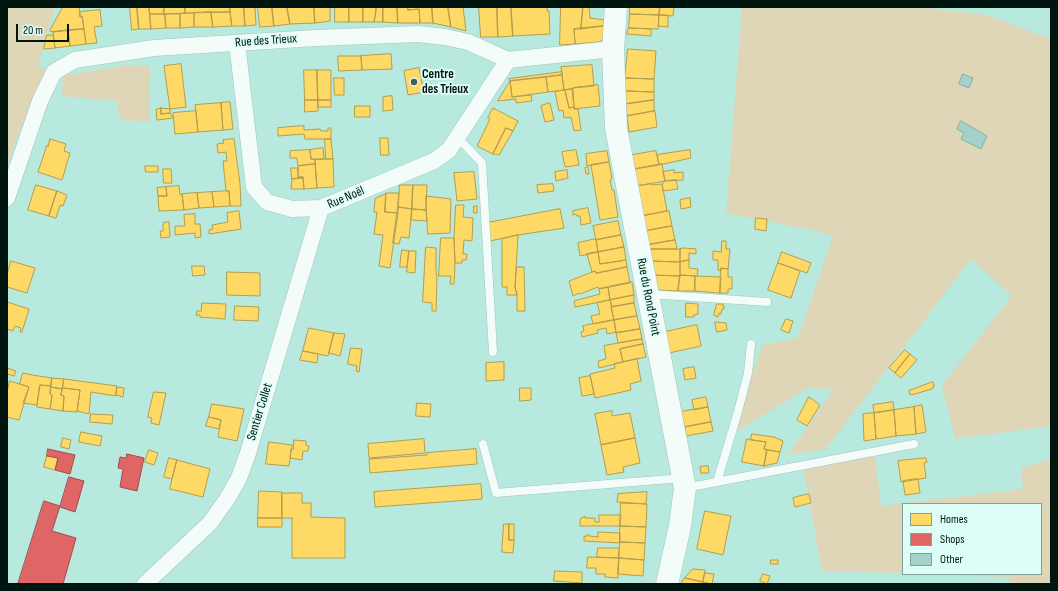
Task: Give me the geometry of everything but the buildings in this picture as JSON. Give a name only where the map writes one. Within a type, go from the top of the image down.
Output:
[{"type":"street","name":"Rue du Rond Point","points":[[616,7],[613,49],[616,128],[684,483],[680,526],[666,584]]},
{"type":"street","name":"Rue des Trieux","points":[[7,198],[40,101],[54,72],[75,60],[154,48],[316,38],[418,34],[445,37],[468,42],[508,60]]},
{"type":"street","name":"Rue Noël","points":[[237,43],[254,187],[266,202],[292,209],[321,208],[434,160],[449,150],[508,60]]},
{"type":"street","points":[[508,60],[613,49]]},
{"type":"street","name":"Sentier Collet","points":[[145,584],[210,523],[227,499],[239,478],[248,453],[321,208]]},
{"type":"lane","points":[[458,138],[482,164],[493,352]]},
{"type":"lane","points":[[648,294],[767,302]]},
{"type":"lane","points":[[717,482],[748,373],[751,344]]},
{"type":"lane","points":[[483,444],[496,493],[717,482],[914,444]]},
{"type":"shaded area","points":[[7,7],[55,7],[38,66],[46,69],[11,153],[7,168]]},
{"type":"shaded area","points":[[742,7],[929,7],[987,15],[1046,37],[1051,36],[1051,426],[955,439],[942,385],[1012,296],[971,259],[826,449],[788,455],[834,389],[808,388],[732,434],[762,345],[798,338],[833,236],[821,232],[726,213]]},
{"type":"shaded area","points":[[150,65],[150,122],[120,120],[117,101],[62,96],[63,76],[120,66]]},
{"type":"shaded area","points":[[875,452],[881,506],[902,503],[902,573],[822,571],[803,466]]},
{"type":"shaded area","points":[[1051,459],[1051,584],[1010,584],[1009,577],[949,575],[1042,575],[1042,503],[906,503],[1023,489],[1021,468]]},
{"type":"place","name":"Centre des Trieux","points":[[414,82]]}]
